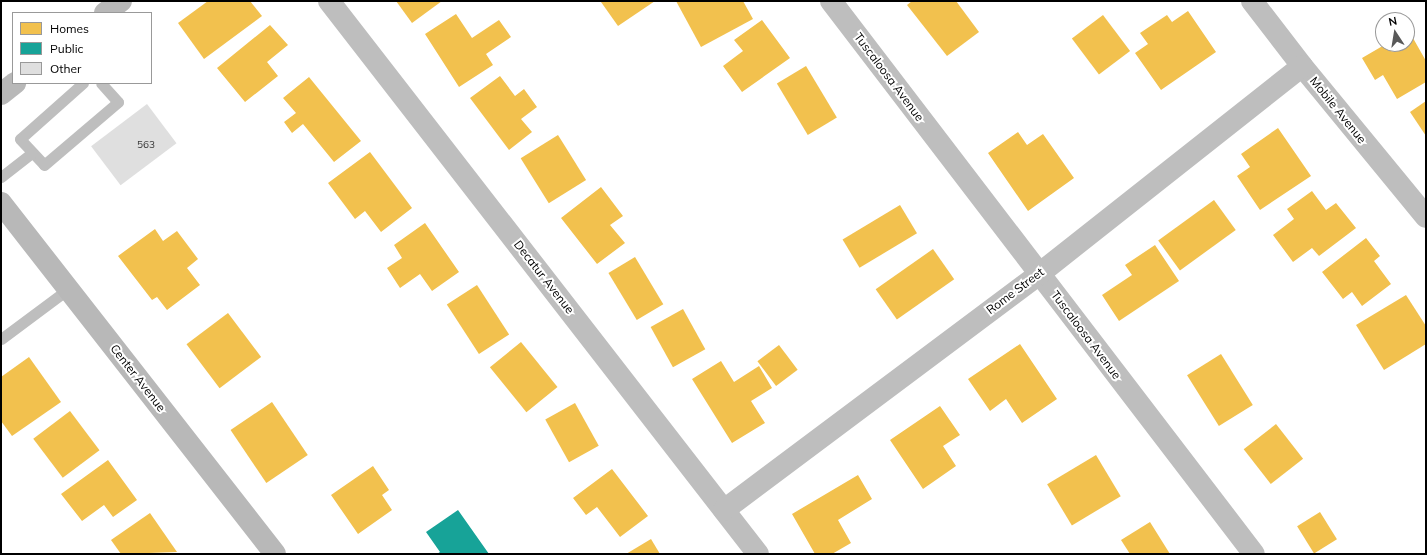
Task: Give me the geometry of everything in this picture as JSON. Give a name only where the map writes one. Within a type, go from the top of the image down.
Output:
[{"type":"street","points":[[106,12],[121,1]]},
{"type":"street","name":"Decatur Avenue","points":[[329,1],[758,554]]},
{"type":"street","name":"Tuscaloosa Avenue","points":[[831,1],[1254,554]]},
{"type":"street","name":"Mobile Avenue","points":[[1252,1],[1302,66],[1426,217]]},
{"type":"street","name":"Rome Street","points":[[724,510],[1039,274],[1302,66]]},
{"type":"street","points":[[1,94],[14,84]]},
{"type":"street","name":"Center Avenue","points":[[1,202],[275,554]]},
{"type":"lane","points":[[82,84],[20,139],[44,165],[118,102],[102,84]]},
{"type":"lane","points":[[1,177],[32,153]]},
{"type":"lane","points":[[1,339],[68,289]]},
{"type":"building: Homes","points":[[208,1],[250,1],[262,16],[204,59],[178,23]]},
{"type":"building: Homes","points":[[396,1],[442,1],[412,23]]},
{"type":"building: Homes","points":[[655,1],[618,26],[601,2]]},
{"type":"building: Homes","points":[[676,1],[743,1],[753,19],[701,47]]},
{"type":"building: Homes","points":[[912,1],[956,1],[979,32],[947,56],[907,5]]},
{"type":"building: Homes","points":[[1188,11],[1216,52],[1161,90],[1135,53],[1148,44],[1140,33],[1167,15],[1172,22]]},
{"type":"building: Homes","points":[[456,14],[472,38],[499,20],[511,37],[486,54],[493,65],[459,87],[425,34]]},
{"type":"building: Homes","points":[[1103,15],[1130,51],[1099,74],[1072,38]]},
{"type":"building: Homes","points":[[762,20],[790,58],[742,92],[723,66],[743,51],[734,40]]},
{"type":"building: Homes","points":[[270,25],[288,45],[267,62],[278,76],[245,102],[217,68]]},
{"type":"building: Homes","points":[[1415,42],[1426,61],[1426,82],[1397,99],[1383,75],[1375,80],[1362,58],[1375,50],[1375,52],[1415,52]]},
{"type":"building: Homes","points":[[806,66],[837,117],[808,135],[777,84]]},
{"type":"building: Homes","points":[[500,76],[515,96],[524,89],[537,107],[521,119],[532,132],[509,150],[470,98]]},
{"type":"building: Homes","points":[[309,77],[361,141],[334,162],[303,124],[292,133],[284,122],[296,113],[283,98]]},
{"type":"building: Homes","points":[[1426,101],[1426,136],[1410,112]]},
{"type":"building: Homes","points":[[1278,128],[1311,176],[1260,210],[1237,176],[1250,167],[1241,154]]},
{"type":"building: Homes","points":[[1018,132],[1027,145],[1043,134],[1074,178],[1028,211],[988,153]]},
{"type":"building: Homes","points":[[558,135],[586,180],[549,203],[521,158]]},
{"type":"building: Homes","points":[[370,152],[412,208],[381,232],[365,211],[355,219],[328,183]]},
{"type":"building: Homes","points":[[601,187],[623,216],[610,225],[625,243],[597,264],[561,218]]},
{"type":"building: Homes","points":[[1312,191],[1326,210],[1336,203],[1356,228],[1319,256],[1312,248],[1293,262],[1273,235],[1294,219],[1287,209]]},
{"type":"building: Homes","points":[[1214,200],[1236,230],[1180,270],[1158,241]]},
{"type":"building: Homes","points":[[900,205],[917,233],[860,268],[843,240]]},
{"type":"building: Homes","points":[[425,223],[459,272],[432,291],[420,274],[400,288],[387,268],[402,258],[394,245]]},
{"type":"building: Homes","points":[[155,229],[163,241],[177,231],[198,259],[187,268],[200,285],[167,310],[157,297],[152,300],[118,256]]},
{"type":"building: Homes","points":[[1366,238],[1380,256],[1374,261],[1391,284],[1362,306],[1352,292],[1343,299],[1322,272]]},
{"type":"building: Homes","points":[[1155,245],[1179,281],[1119,321],[1102,295],[1132,275],[1125,265]]},
{"type":"building: Homes","points":[[933,249],[954,279],[897,319],[876,289]]},
{"type":"building: Homes","points":[[635,257],[663,304],[637,320],[608,273]]},
{"type":"building: Homes","points":[[477,285],[509,334],[479,354],[447,305]]},
{"type":"building: Homes","points":[[1406,295],[1426,326],[1426,344],[1384,370],[1356,325]]},
{"type":"building: Homes","points":[[683,309],[705,349],[673,367],[651,327]]},
{"type":"building: Homes","points":[[228,313],[261,357],[220,388],[186,344]]},
{"type":"building: Homes","points":[[521,342],[558,387],[526,412],[490,367]]},
{"type":"building: Homes","points":[[1020,344],[1057,399],[1022,423],[1006,399],[990,411],[968,379]]},
{"type":"building: Homes","points":[[779,345],[798,370],[776,386],[757,361]]},
{"type":"building: Homes","points":[[1221,354],[1253,405],[1219,426],[1187,375]]},
{"type":"building: Homes","points":[[29,357],[61,402],[12,436],[1,421],[1,377]]},
{"type":"building: Homes","points":[[721,361],[734,382],[759,366],[772,388],[751,401],[765,423],[732,443],[692,379]]},
{"type":"building: Homes","points":[[272,402],[308,455],[266,483],[231,430]]},
{"type":"building: Homes","points":[[575,403],[599,446],[569,462],[545,419]]},
{"type":"building: Homes","points":[[940,406],[960,435],[943,446],[956,466],[923,489],[890,440]]},
{"type":"building: Homes","points":[[70,411],[99,450],[63,478],[33,439]]},
{"type":"building: Homes","points":[[1276,424],[1303,459],[1271,484],[1244,449]]},
{"type":"building: Homes","points":[[1096,455],[1121,496],[1072,526],[1047,484]]},
{"type":"building: Homes","points":[[108,460],[137,500],[113,517],[104,505],[82,521],[61,494]]},
{"type":"building: Homes","points":[[373,466],[389,490],[382,495],[392,510],[358,534],[331,495]]},
{"type":"building: Homes","points":[[612,469],[648,516],[620,537],[597,507],[586,515],[573,498]]},
{"type":"building: Homes","points":[[858,475],[872,499],[838,520],[851,543],[832,554],[815,554],[792,514]]},
{"type":"building: Homes","points":[[1320,512],[1337,539],[1314,553],[1297,526]]},
{"type":"building: Homes","points":[[150,513],[177,552],[121,554],[111,540]]},
{"type":"building: Homes","points":[[1150,522],[1170,554],[1130,554],[1121,540]]},
{"type":"building: Homes","points":[[651,539],[660,554],[626,554]]},
{"type":"building: Public","points":[[458,510],[489,554],[437,554],[440,552],[426,532]]},
{"type":"building: Other","points":[[147,104],[176,143],[121,185],[91,146]]}]
